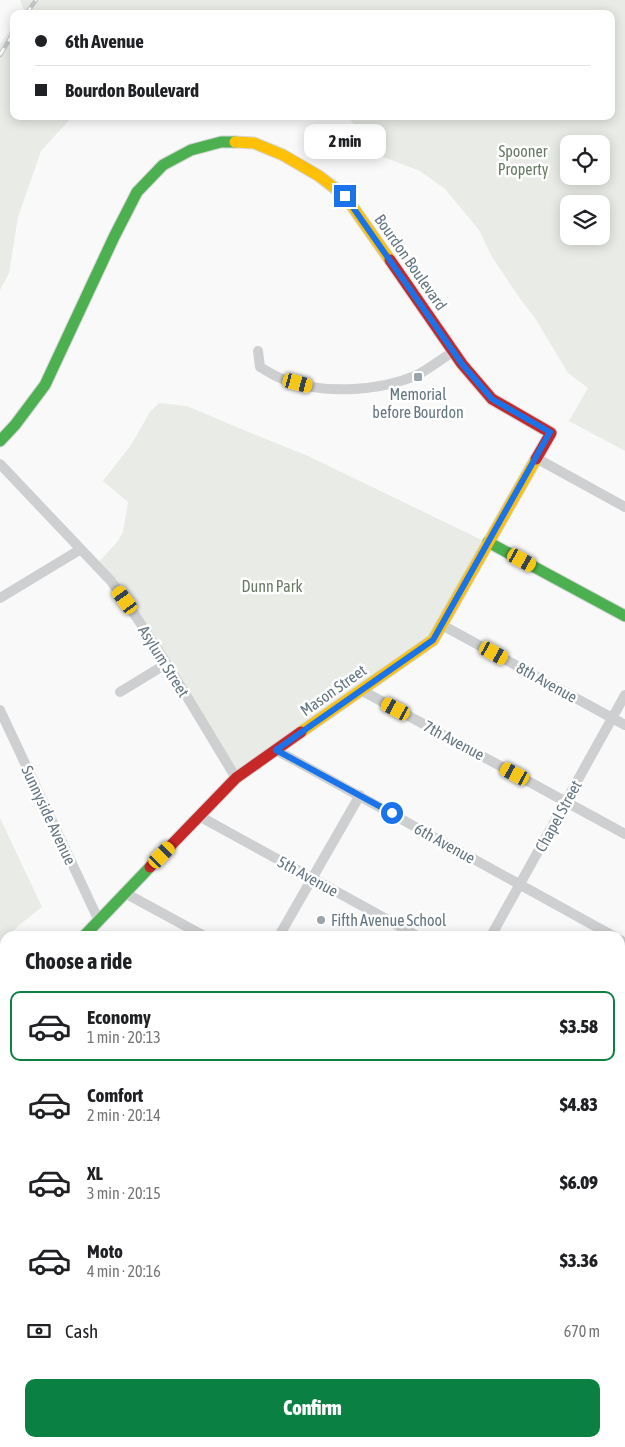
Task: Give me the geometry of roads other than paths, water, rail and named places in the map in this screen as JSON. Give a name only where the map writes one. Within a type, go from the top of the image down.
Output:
[{"type":"street","name":"Bourdon Boulevard","points":[[0,441],[15,426],[45,385],[137,192],[163,165],[191,150],[221,142],[254,143],[284,155],[319,176],[345,196],[453,352],[492,399],[550,432]]},
{"type":"street","points":[[258,351],[260,367],[281,379],[314,387],[347,390],[383,386],[418,374],[453,352]]},
{"type":"street","name":"Mason Street","points":[[89,931],[236,778],[433,640],[550,432]]},
{"type":"street","points":[[536,458],[625,507]]},
{"type":"street","name":"Asylum Street","points":[[0,464],[111,581],[166,664],[236,778]]},
{"type":"street","points":[[488,542],[625,616]]},
{"type":"street","points":[[0,598],[81,549]]},
{"type":"street","name":"8th Avenue","points":[[442,625],[625,725]]},
{"type":"street","points":[[120,692],[166,664]]},
{"type":"street","name":"7th Avenue","points":[[362,690],[625,834]]},
{"type":"street","name":"Chapel Street","points":[[493,931],[625,695]]},
{"type":"street","name":"Sunnyside Avenue","points":[[0,710],[99,921]]},
{"type":"street","name":"6th Avenue","points":[[276,750],[604,931]]},
{"type":"street","points":[[282,931],[360,795]]},
{"type":"street","name":"5th Avenue","points":[[199,816],[408,931]]},
{"type":"street","points":[[125,893],[195,931]]},
{"type":"railway","points":[[29,10],[36,0]]},
{"type":"railway","points":[[0,55],[10,39]]},
{"type":"place","name":"Memorial before Bourdon","points":[[418,377]]},
{"type":"place","name":"Fifth Avenue School","points":[[321,920]]},
{"type":"park label","name":"Spooner Property","points":[[523,160]]},
{"type":"park label","name":"Dunn Park","points":[[272,586]]}]
